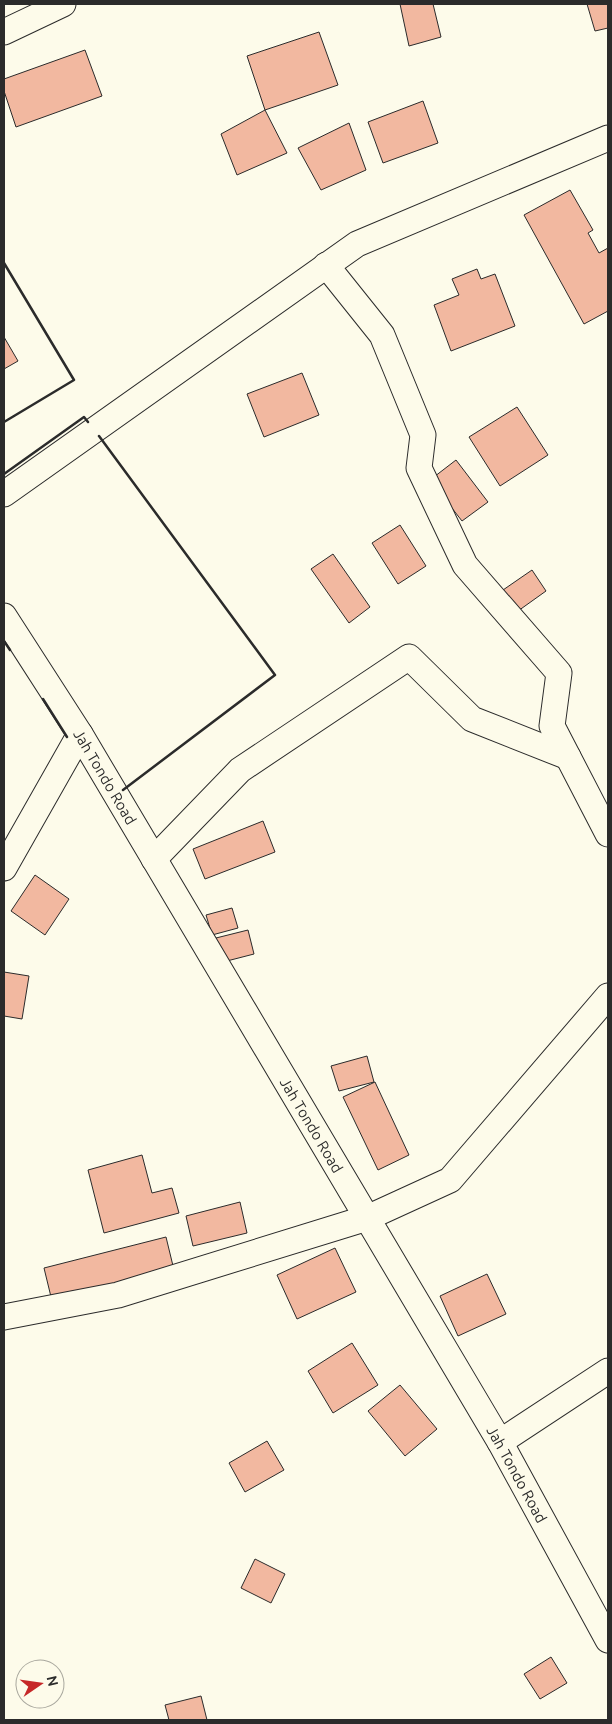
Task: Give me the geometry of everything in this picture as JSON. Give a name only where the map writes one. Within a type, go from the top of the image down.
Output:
[{"type":"street","points":[[4,32],[63,4]]},
{"type":"street","points":[[4,494],[357,244],[608,138]]},
{"type":"street","points":[[326,265],[382,335],[424,435],[419,468],[465,565],[559,673],[552,726],[608,834]]},
{"type":"street","name":"Jah Tondo Road","points":[[4,616],[80,734],[500,1442],[608,1640]]},
{"type":"street","points":[[154,859],[240,770],[409,657],[472,719],[568,757]]},
{"type":"street","points":[[4,868],[80,734]]},
{"type":"street","points":[[4,1317],[118,1295],[367,1218],[450,1180],[608,996]]},
{"type":"street","points":[[500,1442],[608,1371]]},
{"type":"building","points":[[400,4],[433,4],[441,37],[409,46]]},
{"type":"building","points":[[587,4],[608,4],[608,28],[595,31]]},
{"type":"building","points":[[319,32],[338,85],[265,110],[247,56]]},
{"type":"building","points":[[85,50],[102,96],[16,127],[4,91],[4,79]]},
{"type":"building","points":[[423,101],[438,143],[383,163],[368,122]]},
{"type":"building","points":[[265,110],[287,153],[237,175],[221,134]]},
{"type":"building","points":[[349,123],[366,170],[321,190],[298,148]]},
{"type":"building","points":[[570,190],[593,230],[588,233],[599,253],[608,248],[608,311],[584,324],[524,215]]},
{"type":"building","points":[[477,269],[481,279],[495,274],[515,326],[451,351],[434,305],[459,295],[452,279]]},
{"type":"building","points":[[4,337],[18,361],[4,369]]},
{"type":"building","points":[[302,373],[319,415],[264,437],[247,394]]},
{"type":"building","points":[[517,407],[548,455],[500,486],[469,437]]},
{"type":"building","points":[[456,460],[488,502],[462,521],[430,480]]},
{"type":"building","points":[[400,525],[426,566],[398,584],[372,543]]},
{"type":"building","points":[[333,554],[370,607],[349,623],[311,569]]},
{"type":"building","points":[[532,570],[546,591],[518,611],[503,590]]},
{"type":"building","points":[[263,821],[275,852],[205,879],[193,849]]},
{"type":"building","points":[[35,875],[69,899],[45,935],[11,911]]},
{"type":"building","points":[[232,908],[238,928],[212,935],[206,915]]},
{"type":"building","points":[[248,930],[254,954],[223,962],[216,938]]},
{"type":"building","points":[[4,972],[29,976],[22,1019],[4,1016]]},
{"type":"building","points":[[367,1056],[374,1082],[339,1091],[331,1066]]},
{"type":"building","points":[[375,1082],[409,1155],[378,1170],[343,1097]]},
{"type":"building","points":[[142,1155],[152,1193],[172,1188],[179,1213],[104,1233],[88,1170]]},
{"type":"building","points":[[240,1202],[247,1233],[193,1246],[186,1216]]},
{"type":"building","points":[[166,1237],[174,1270],[52,1301],[44,1268]]},
{"type":"building","points":[[335,1248],[356,1292],[297,1319],[277,1275]]},
{"type":"building","points":[[487,1274],[506,1314],[458,1336],[440,1296]]},
{"type":"building","points":[[352,1343],[378,1385],[333,1413],[308,1371]]},
{"type":"building","points":[[400,1385],[437,1429],[405,1456],[368,1411]]},
{"type":"building","points":[[267,1441],[284,1470],[245,1492],[229,1463]]},
{"type":"building","points":[[255,1559],[285,1574],[271,1603],[241,1588]]},
{"type":"building","points":[[551,1657],[567,1683],[540,1699],[524,1674]]},
{"type":"building","points":[[201,1696],[207,1720],[169,1720],[165,1705]]},
{"type":"wall","points":[[4,263],[74,380],[4,422]]},
{"type":"wall","points":[[4,474],[84,417],[88,422]]},
{"type":"wall","points":[[99,436],[275,675],[123,790]]},
{"type":"wall","points":[[4,641],[10,650]]},
{"type":"wall","points":[[43,699],[67,737]]}]
